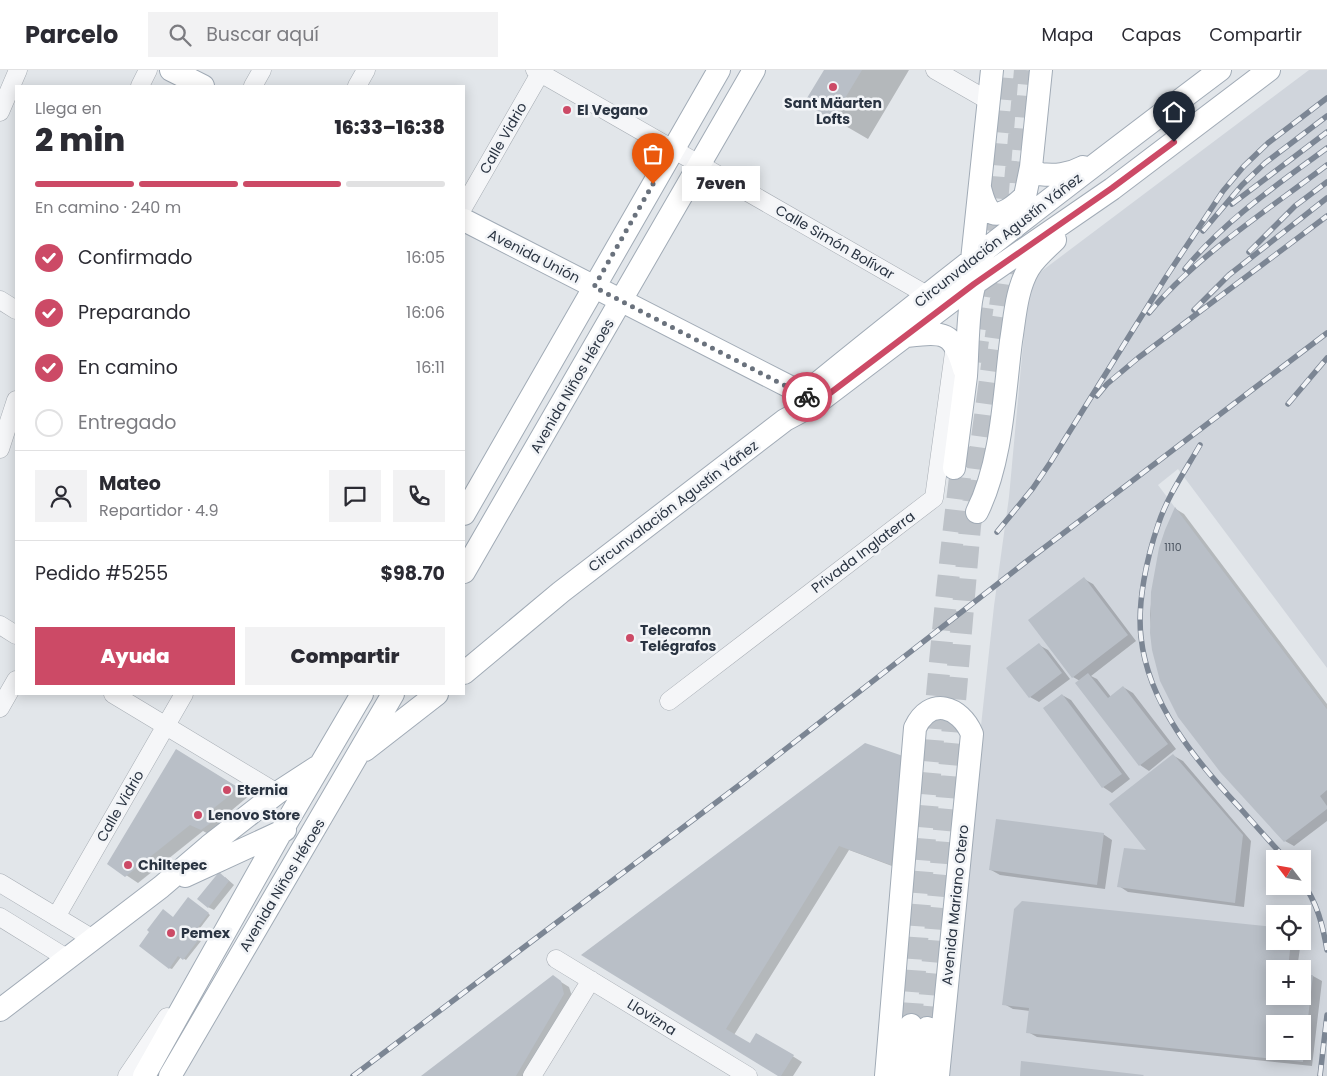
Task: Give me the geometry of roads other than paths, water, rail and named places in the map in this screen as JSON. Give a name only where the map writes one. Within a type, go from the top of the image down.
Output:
[{"type":"main road","points":[[172,70],[201,85]]},
{"type":"main road","points":[[465,512],[719,70]]},
{"type":"main road","name":"Avenida Niños Héroes","points":[[465,570],[754,70]]},
{"type":"main road","points":[[972,260],[992,70]]},
{"type":"main road","points":[[980,188],[990,211],[994,213],[1006,210],[1025,196],[1031,167],[1040,70]]},
{"type":"main road","name":"Circunvalación Agustín Yáñez","points":[[465,671],[561,592],[785,420],[927,294],[1220,70]]},
{"type":"main road","name":"Circunvalación Agustín Yáñez","points":[[810,399],[906,336],[974,284],[1112,188],[1269,70]]},
{"type":"main road","points":[[1031,167],[1039,174],[1068,174],[1079,170],[1118,148]]},
{"type":"main road","points":[[977,512],[985,497],[997,447],[1016,310],[1022,284],[1029,268],[1039,255],[1112,188]]},
{"type":"main road","points":[[954,468],[966,376],[974,284],[982,269],[991,258],[1010,240],[1028,227],[1045,202]]},
{"type":"main road","name":"Avenida Unión","points":[[465,221],[810,399]]},
{"type":"main road","points":[[906,336],[936,334],[945,336],[959,351],[966,376]]},
{"type":"main road","name":"Circunvalación Agustín Yáñez","points":[[465,653],[561,592]]},
{"type":"main road","name":"Avenida Niños Héroes","points":[[144,1076],[281,832],[361,695]]},
{"type":"main road","name":"Avenida Niños Héroes","points":[[170,1076],[392,695]]},
{"type":"main road","points":[[357,757],[436,695]]},
{"type":"main road","name":"Avenida Mariano Otero","points":[[886,1076],[916,728],[921,717],[931,710],[941,708],[950,710],[960,716],[972,734],[938,1076]]},
{"type":"main road","points":[[0,1010],[161,887],[209,846],[277,793],[322,764]]},
{"type":"main road","points":[[161,887],[281,832],[323,816]]},
{"type":"main road","points":[[224,858],[234,861],[242,868],[252,886]]},
{"type":"main road","points":[[901,1076],[916,1030]]},
{"type":"main road","points":[[906,1076],[916,1030]]},
{"type":"main road","points":[[916,1030],[922,1076]]},
{"type":"street","points":[[0,112],[18,70]]},
{"type":"street","points":[[140,85],[148,70]]},
{"type":"street","points":[[254,85],[262,70]]},
{"type":"street","points":[[358,85],[366,70]]},
{"type":"street","points":[[935,70],[989,101]]},
{"type":"street","name":"Calle Simón Bolívar","points":[[539,71],[927,294]]},
{"type":"street","name":"Calle Vidrio","points":[[465,204],[539,71]]},
{"type":"street","points":[[0,300],[15,309]]},
{"type":"street","name":"Privada Inglaterra","points":[[669,701],[934,498],[955,345]]},
{"type":"street","points":[[0,449],[15,403]]},
{"type":"street","points":[[0,625],[15,634]]},
{"type":"street","points":[[0,708],[15,682]]},
{"type":"street","points":[[115,695],[277,793]]},
{"type":"street","name":"Calle Vidrio","points":[[56,917],[183,695]]},
{"type":"street","points":[[0,883],[93,939]]},
{"type":"street","points":[[0,917],[68,959]]},
{"type":"street","name":"Llovizna","points":[[556,959],[591,980],[720,1069],[748,1076]]},
{"type":"street","points":[[127,1076],[182,995],[201,973]]},
{"type":"street","points":[[532,1076],[591,980]]},
{"type":"tunnel","points":[[975,362],[997,203],[1008,70]]},
{"type":"tunnel","points":[[1012,216],[1025,70]]},
{"type":"tunnel","points":[[927,1028],[970,526],[1008,248]]},
{"type":"tunnel","points":[[911,1025],[940,663],[964,446]]},
{"type":"railway","points":[[997,532],[1033,488],[1050,463],[1166,277],[1223,191],[1244,166],[1268,143],[1327,98]]},
{"type":"railway","points":[[1203,231],[1242,185],[1265,163],[1327,116]]},
{"type":"railway","points":[[1232,204],[1327,132]]},
{"type":"railway","points":[[1185,269],[1234,219],[1327,148]]},
{"type":"railway","points":[[1149,313],[1188,272],[1210,253],[1327,165]]},
{"type":"railway","points":[[1249,252],[1295,206],[1327,182]]},
{"type":"railway","points":[[1194,310],[1229,275],[1327,198]]},
{"type":"railway","points":[[1097,396],[1107,384],[1138,358],[1327,216]]},
{"type":"railway","points":[[353,1076],[742,783],[1036,554],[1327,333]]},
{"type":"railway","points":[[1288,404],[1327,358]]},
{"type":"railway","points":[[1200,445],[1166,504],[1150,551],[1140,610],[1141,637],[1145,662],[1164,708],[1191,751],[1223,790],[1278,850]]},
{"type":"railway","points":[[1310,895],[1319,914],[1327,950]]},
{"type":"railway","points":[[1320,1076],[1327,1015]]},
{"type":"place","name":"Sant Mäarten Lofts","points":[[833,87]]},
{"type":"place","name":"El Vegano","points":[[567,110]]},
{"type":"place","name":"7even","points":[[653,184]]},
{"type":"place","name":"Telecomn Telégrafos","points":[[630,638]]},
{"type":"place","name":"Eternia","points":[[227,790]]},
{"type":"place","name":"Lenovo Store","points":[[198,815]]},
{"type":"place","name":"Chiltepec","points":[[128,865]]},
{"type":"place","name":"Pemex","points":[[171,933]]}]
